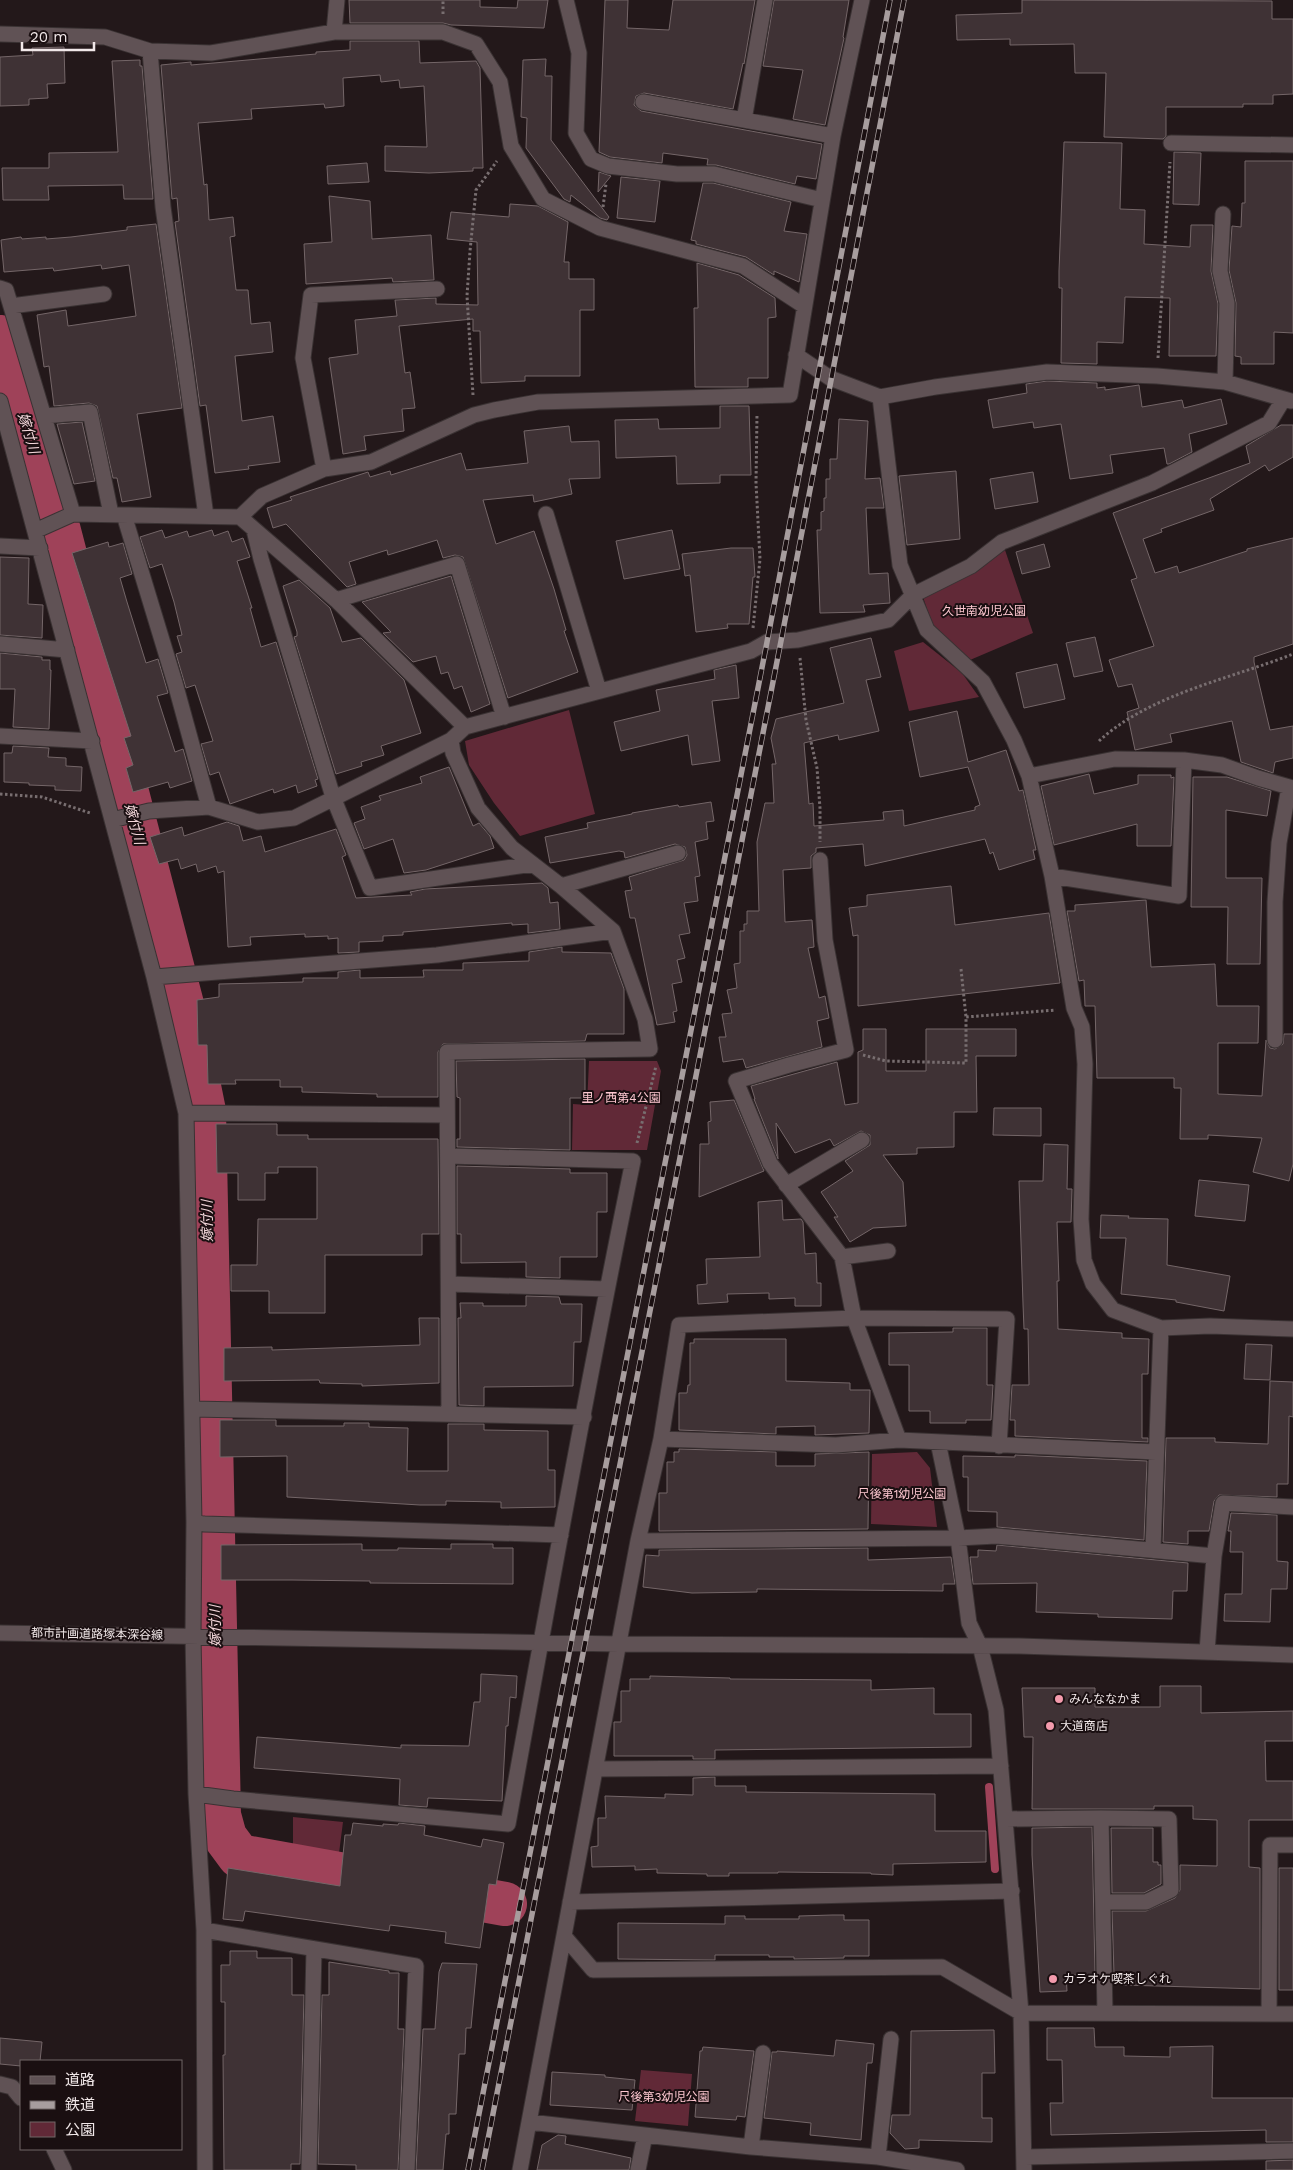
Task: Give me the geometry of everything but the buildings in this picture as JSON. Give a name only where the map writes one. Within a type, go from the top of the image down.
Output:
[{"type":"street","points":[[334,32],[337,0]]},
{"type":"street","points":[[566,0],[579,53],[576,133],[591,160],[608,166],[677,174],[714,174],[822,200]]},
{"type":"street","points":[[744,120],[765,0]]},
{"type":"street","points":[[240,517],[262,496],[324,469],[372,462],[474,415],[538,402],[790,395],[833,136],[862,0]]},
{"type":"street","points":[[0,34],[106,37],[150,51],[211,53],[334,32],[443,32],[476,44],[500,82],[511,146],[542,199],[600,228],[743,266],[804,306]]},
{"type":"street","points":[[150,51],[163,207],[206,516]]},
{"type":"street","points":[[643,102],[833,136]]},
{"type":"street","points":[[1171,143],[1293,145]]},
{"type":"street","points":[[1223,214],[1220,271],[1227,303],[1225,382]]},
{"type":"street","points":[[3,288],[11,306],[73,514]]},
{"type":"street","points":[[324,469],[303,358],[311,295],[437,289]]},
{"type":"street","points":[[11,306],[104,294]]},
{"type":"street","points":[[112,820],[149,811],[209,807],[258,822],[294,818],[451,740],[466,727],[751,651],[767,642],[798,640],[888,620],[914,595],[971,566],[1002,542],[1152,483],[1270,423],[1288,401],[1225,382],[1157,376],[1047,372],[935,387],[880,397],[830,378],[796,355]]},
{"type":"street","points":[[880,397],[900,565],[927,630],[983,682],[1014,740],[1029,776],[1052,876],[1074,1008],[1082,1027],[1085,1064],[1081,1219],[1084,1260],[1093,1284],[1113,1310],[1161,1328],[1210,1326],[1293,1329]]},
{"type":"street","points":[[0,401],[5,439],[40,548],[92,741],[154,977],[186,1113],[194,1522],[193,1636],[196,1794],[204,1930],[205,2170]]},
{"type":"street","points":[[44,416],[90,412],[118,515],[175,683],[209,807]]},
{"type":"street","points":[[35,531],[73,514],[240,517],[336,600],[466,727]]},
{"type":"street","points":[[546,514],[600,691]]},
{"type":"street","points":[[254,530],[261,559],[333,797],[370,888],[533,864]]},
{"type":"street","points":[[0,546],[40,548]]},
{"type":"street","points":[[336,600],[456,564],[504,718]]},
{"type":"street","points":[[0,644],[67,650]]},
{"type":"street","points":[[0,736],[92,741]]},
{"type":"street","points":[[449,1414],[447,1052],[650,1049],[646,1019],[613,931],[561,886],[512,848],[478,808],[453,753],[451,740]]},
{"type":"street","points":[[1029,776],[1084,764],[1134,758],[1184,760],[1222,765],[1291,787],[1279,843],[1275,902],[1276,1040]]},
{"type":"street","points":[[1052,876],[1178,896],[1184,760]]},
{"type":"street","points":[[561,886],[678,853]]},
{"type":"street","points":[[820,860],[825,940],[846,1050],[736,1081],[770,1163],[842,1256],[854,1318],[899,1440]]},
{"type":"street","points":[[154,977],[437,956],[613,931]]},
{"type":"street","points":[[186,1113],[447,1115]]},
{"type":"street","points":[[786,1185],[862,1140]]},
{"type":"street","points":[[196,1794],[508,1824],[540,1642],[633,1161],[448,1156]]},
{"type":"street","points":[[842,1256],[888,1251]]},
{"type":"street","points":[[449,1284],[607,1289]]},
{"type":"street","points":[[520,2170],[638,1541],[661,1439],[678,1325],[854,1318],[1007,1319],[999,1446]]},
{"type":"street","points":[[1153,1550],[1161,1328]]},
{"type":"street","points":[[192,1409],[584,1417]]},
{"type":"street","points":[[661,1439],[836,1445],[899,1440],[1156,1452]]},
{"type":"street","points":[[938,1442],[958,1538],[969,1623],[980,1646],[996,1710],[1021,2013],[1024,2164],[1293,2151]]},
{"type":"street","points":[[1207,1652],[1214,1556],[1223,1503],[1293,1507]]},
{"type":"street","points":[[194,1522],[221,1525],[561,1535]]},
{"type":"street","points":[[638,1541],[996,1536],[1214,1556]]},
{"type":"street","name":"都市計画道路塚本深谷線","points":[[0,1633],[619,1644],[980,1646],[1293,1655]]},
{"type":"street","points":[[596,1769],[1002,1766]]},
{"type":"street","points":[[1006,1818],[1169,1818],[1171,1890],[1146,1902],[1103,1902]]},
{"type":"street","points":[[1101,1818],[1105,2013]]},
{"type":"street","points":[[1268,2014],[1270,1845],[1293,1845]]},
{"type":"street","points":[[570,1902],[1012,1891]]},
{"type":"street","points":[[204,1930],[416,1966],[407,2170]]},
{"type":"street","points":[[564,1936],[593,1970],[942,1967],[1021,2013],[1293,2014]]},
{"type":"street","points":[[309,2170],[314,1949]]},
{"type":"street","points":[[878,2156],[891,2039]]},
{"type":"street","points":[[751,2147],[763,2053]]},
{"type":"street","points":[[0,2084],[12,2087],[20,2097]]},
{"type":"street","points":[[529,2122],[751,2147],[878,2156],[957,2170]]},
{"type":"street","points":[[638,2170],[645,2135]]},
{"type":"street","points":[[54,2150],[64,2170]]},
{"type":"path","points":[[1157,376],[1171,143]]},
{"type":"path","points":[[474,415],[467,296],[476,190],[495,163],[511,146]]},
{"type":"path","points":[[600,228],[608,166]]},
{"type":"path","points":[[751,651],[760,559],[756,483],[758,396]]},
{"type":"path","points":[[798,640],[806,720],[817,768],[820,808],[820,860]]},
{"type":"path","points":[[1084,764],[1100,740],[1132,716],[1169,699],[1293,654]]},
{"type":"path","points":[[0,794],[42,797],[112,820]]},
{"type":"path","points":[[846,1050],[886,1061],[966,1063],[966,1017],[961,969]]},
{"type":"path","points":[[966,1017],[1074,1008]]},
{"type":"path","points":[[633,1161],[657,1061],[650,1049]]},
{"type":"green space","name":"久世南幼児公園","points":[[1005,550],[1033,633],[970,660],[933,627],[923,597],[972,573]]},
{"type":"green space","points":[[923,642],[962,673],[979,697],[909,711],[894,651]]},
{"type":"green space","points":[[569,710],[595,814],[520,836],[494,803],[469,765],[465,741]]},
{"type":"green space","name":"里ノ西第4公園","points":[[589,1061],[657,1061],[661,1071],[647,1150],[572,1150],[573,1104],[587,1105]]},
{"type":"green space","name":"尺後第1幼児公園","points":[[917,1452],[930,1468],[937,1527],[871,1524],[872,1454]]},
{"type":"green space","points":[[293,1817],[343,1822],[338,1861],[293,1855]]},
{"type":"green space","name":"尺後第3幼児公園","points":[[641,2070],[692,2074],[688,2126],[635,2121]]},
{"type":"waterway","name":"嫁付川","points":[[0,337],[59,531],[184,1012],[204,1111],[219,1815],[225,1837],[239,1856],[505,1904]]},
{"type":"waterway","points":[[989,1787],[995,1869]]},
{"type":"railway","points":[[468,2170],[767,642],[890,0]]},
{"type":"railway","points":[[482,2170],[781,641],[904,0]]},
{"type":"place","name":"みんななかま","points":[[1059,1699]]},
{"type":"place","name":"大道商店","points":[[1050,1726]]},
{"type":"place","name":"カラオケ喫茶しぐれ","points":[[1053,1979]]}]
